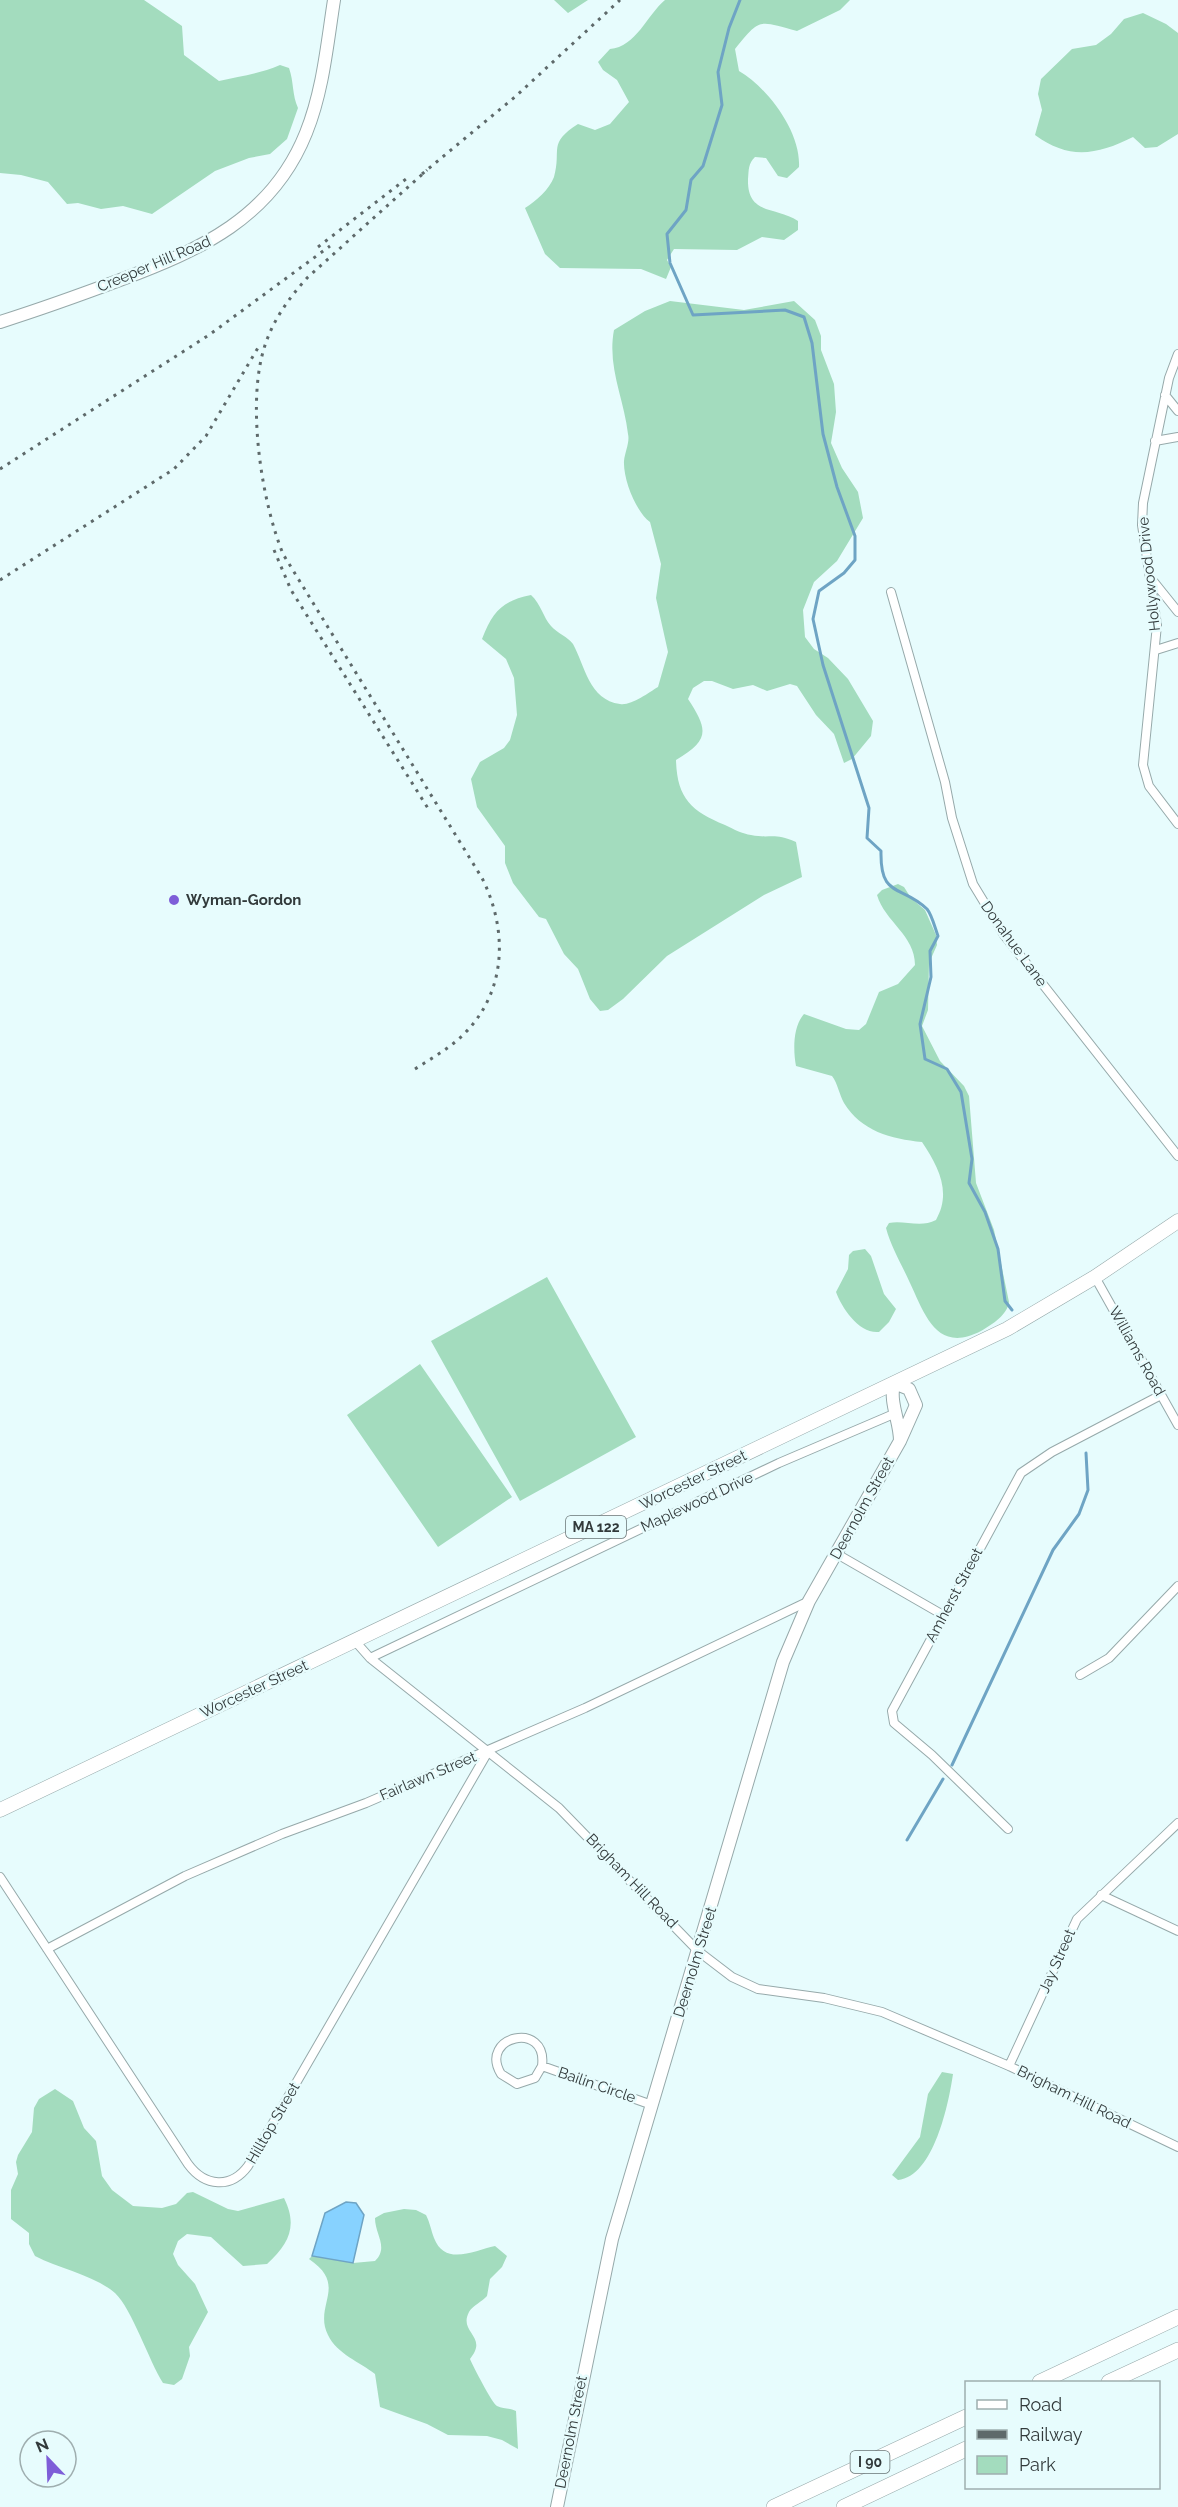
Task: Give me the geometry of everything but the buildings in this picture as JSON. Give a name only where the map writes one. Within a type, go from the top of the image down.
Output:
[{"type":"highway","points":[[1042,2381],[1178,2317]]},
{"type":"highway","points":[[1111,2381],[1178,2350]]},
{"type":"highway","name":"I 90","points":[[774,2507],[965,2417]]},
{"type":"highway","name":"I 90","points":[[844,2507],[965,2449]]},
{"type":"main road","name":"Worcester Street","points":[[0,1810],[1007,1329],[1095,1277],[1178,1221]]},
{"type":"street","name":"Creeper Hill Road","points":[[0,322],[57,304],[178,257],[225,232],[250,213],[283,176],[306,132],[321,81],[334,0]]},
{"type":"street","name":"Hollywood Drive","points":[[1178,354],[1165,395],[1142,514],[1157,616],[1156,650],[1143,765],[1149,786],[1178,824]]},
{"type":"street","points":[[1165,395],[1178,411]]},
{"type":"street","points":[[1155,441],[1178,437]]},
{"type":"street","points":[[1152,579],[1178,612]]},
{"type":"street","name":"Donahue Lane","points":[[891,592],[945,782],[952,818],[974,884],[1004,935],[1178,1156]]},
{"type":"street","points":[[1156,650],[1178,643]]},
{"type":"street","name":"Williams Road","points":[[1095,1277],[1178,1425]]},
{"type":"street","name":"Deernolm Street","points":[[557,2507],[612,2239],[783,1662],[809,1601],[900,1441],[916,1405],[909,1389],[894,1383],[890,1397],[896,1413],[900,1441]]},
{"type":"street","name":"Amherst Street","points":[[1008,1829],[891,1718],[892,1711],[1021,1473],[1052,1452],[1161,1395]]},
{"type":"street","name":"Maplewood Drive","points":[[370,1658],[779,1463],[896,1413]]},
{"type":"street","points":[[837,1554],[943,1615]]},
{"type":"street","points":[[1080,1675],[1109,1658],[1178,1586]]},
{"type":"street","name":"Fairlawn Street","points":[[47,1949],[185,1876],[585,1708],[809,1601]]},
{"type":"street","name":"Brigham Hill Road","points":[[355,1641],[370,1658],[489,1750],[573,1819],[699,1951],[732,1977],[751,1987],[824,1998],[882,2012],[1009,2066],[1178,2147]]},
{"type":"street","name":"Hilltop Street","points":[[0,1877],[193,2170],[211,2182],[219,2183],[236,2179],[248,2166],[489,1750]]},
{"type":"street","name":"Jay Street","points":[[1009,2066],[1072,1927],[1101,1895],[1178,1822]]},
{"type":"street","points":[[1101,1895],[1178,1931]]},
{"type":"street","name":"Bailin Circle","points":[[525,2038],[535,2042],[541,2051],[542,2066],[531,2081],[512,2082],[498,2070],[497,2055],[502,2046],[510,2040],[525,2038]]},
{"type":"street","name":"Bailin Circle","points":[[542,2066],[652,2105]]},
{"type":"green space","points":[[0,0],[144,0],[182,26],[184,55],[219,81],[257,73],[280,65],[289,68],[298,108],[287,139],[270,154],[249,158],[215,171],[152,214],[123,206],[101,209],[78,203],[67,204],[48,182],[21,175],[0,173]]},
{"type":"green space","points":[[554,0],[588,0],[568,13]]},
{"type":"green space","points":[[665,0],[850,0],[840,10],[797,31],[761,24],[750,31],[735,49],[739,71],[761,88],[781,112],[795,140],[798,154],[799,167],[787,178],[778,176],[766,158],[755,157],[749,167],[749,191],[752,199],[758,205],[798,221],[798,230],[784,240],[762,237],[737,250],[674,249],[667,260],[671,267],[666,279],[641,269],[560,268],[545,254],[525,208],[542,195],[552,182],[556,168],[557,148],[562,137],[578,124],[595,130],[610,124],[629,102],[617,80],[603,70],[598,62],[610,49],[627,43],[634,37]]},
{"type":"green space","points":[[1143,13],[1166,24],[1178,33],[1178,134],[1157,147],[1145,148],[1133,137],[1107,148],[1083,152],[1060,148],[1035,135],[1042,110],[1038,94],[1041,79],[1072,49],[1096,45],[1111,34],[1124,19]]},
{"type":"green space","points":[[670,301],[744,310],[794,301],[815,320],[821,336],[821,350],[834,384],[836,412],[831,443],[842,468],[858,492],[863,518],[837,561],[814,582],[803,610],[805,637],[814,649],[828,658],[848,679],[873,721],[871,736],[852,759],[844,763],[834,734],[816,715],[797,686],[790,684],[767,691],[753,685],[733,689],[712,681],[704,681],[693,688],[688,699],[700,719],[702,734],[695,747],[676,760],[679,784],[683,794],[703,814],[738,831],[758,836],[777,836],[796,842],[802,877],[764,895],[667,956],[623,999],[608,1010],[600,1011],[590,999],[578,969],[564,954],[546,919],[539,917],[513,883],[505,863],[505,846],[477,807],[471,779],[480,762],[504,748],[510,740],[517,715],[514,678],[506,659],[482,639],[490,621],[500,609],[513,600],[531,595],[551,626],[573,644],[589,681],[601,696],[624,704],[658,687],[668,652],[656,598],[661,564],[650,522],[635,503],[626,477],[624,461],[628,437],[614,370],[612,344],[614,330],[645,311]]},
{"type":"green space","points":[[898,884],[904,887],[911,898],[925,910],[936,935],[937,945],[929,963],[928,1010],[922,1026],[940,1061],[964,1086],[969,1096],[976,1183],[994,1230],[1009,1302],[1008,1307],[995,1322],[966,1337],[953,1338],[943,1334],[927,1318],[886,1228],[889,1223],[918,1224],[936,1220],[941,1210],[943,1189],[938,1170],[928,1151],[922,1142],[888,1136],[868,1127],[851,1113],[832,1076],[796,1066],[795,1060],[796,1032],[804,1014],[846,1029],[859,1030],[866,1024],[879,992],[898,984],[915,965],[910,945],[886,913],[877,895],[882,890]]},
{"type":"green space","points":[[865,1249],[871,1256],[884,1294],[896,1309],[889,1322],[879,1332],[865,1329],[852,1319],[836,1292],[848,1269],[849,1255],[853,1251]]},
{"type":"green space","points":[[547,1277],[636,1437],[520,1501],[431,1341]]},
{"type":"green space","points":[[420,1364],[512,1497],[438,1547],[347,1415]]},
{"type":"green space","points":[[942,2072],[953,2074],[938,2136],[921,2166],[911,2176],[898,2180],[892,2175],[920,2137],[928,2094]]},
{"type":"green space","points":[[55,2089],[73,2101],[84,2128],[96,2141],[102,2176],[112,2190],[133,2206],[162,2208],[176,2204],[187,2193],[193,2192],[228,2209],[238,2211],[284,2198],[290,2217],[289,2234],[281,2249],[267,2264],[243,2266],[211,2237],[187,2234],[178,2241],[173,2254],[178,2265],[195,2284],[208,2312],[189,2347],[190,2356],[182,2379],[174,2385],[163,2383],[128,2311],[115,2293],[97,2281],[35,2256],[29,2244],[29,2233],[11,2219],[11,2190],[18,2174],[16,2162],[18,2155],[32,2132],[34,2108],[39,2099]]},
{"type":"green space","points":[[404,2209],[416,2210],[426,2215],[434,2238],[445,2252],[470,2253],[495,2246],[507,2256],[502,2267],[490,2279],[487,2296],[469,2312],[467,2325],[476,2345],[470,2359],[483,2384],[497,2406],[516,2411],[518,2449],[502,2440],[487,2436],[448,2435],[427,2424],[380,2407],[375,2374],[343,2353],[328,2335],[324,2314],[329,2287],[327,2278],[321,2269],[309,2259],[312,2256],[353,2263],[375,2261],[381,2251],[381,2246],[375,2218],[384,2213]]},
{"type":"water","points":[[346,2202],[356,2203],[364,2215],[353,2263],[312,2256],[325,2213]]},
{"type":"waterway","points":[[740,0],[729,28],[718,72],[722,105],[703,166],[691,180],[686,210],[667,234],[670,263],[693,315],[785,310],[804,317],[812,343],[823,434],[837,487],[855,536],[855,560],[844,573],[819,591],[813,619],[823,665],[869,808],[867,838],[881,851],[884,877],[888,884],[918,901],[927,909],[938,936],[930,951],[931,977],[920,1024],[925,1059],[947,1069],[961,1092],[972,1159],[969,1183],[985,1212],[998,1249],[1005,1301],[1012,1310]]},
{"type":"waterway","points":[[952,1765],[1053,1550],[1079,1514],[1088,1490],[1086,1453]]},
{"type":"waterway","points":[[907,1840],[943,1779]]},
{"type":"railway","points":[[422,174],[516,96],[620,0]]},
{"type":"railway","points":[[415,1069],[464,1034],[489,999],[499,959],[496,918],[482,878],[283,554],[264,484],[256,406],[264,348],[273,326],[292,295],[308,277],[427,170]]},
{"type":"railway","points":[[318,247],[406,179]]},
{"type":"railway","points":[[0,469],[209,335],[330,246]]},
{"type":"railway","points":[[0,580],[174,469],[206,436],[259,346]]},
{"type":"railway","points":[[274,550],[291,590],[429,810]]},
{"type":"place","name":"Wyman-Gordon","points":[[174,900]]}]
